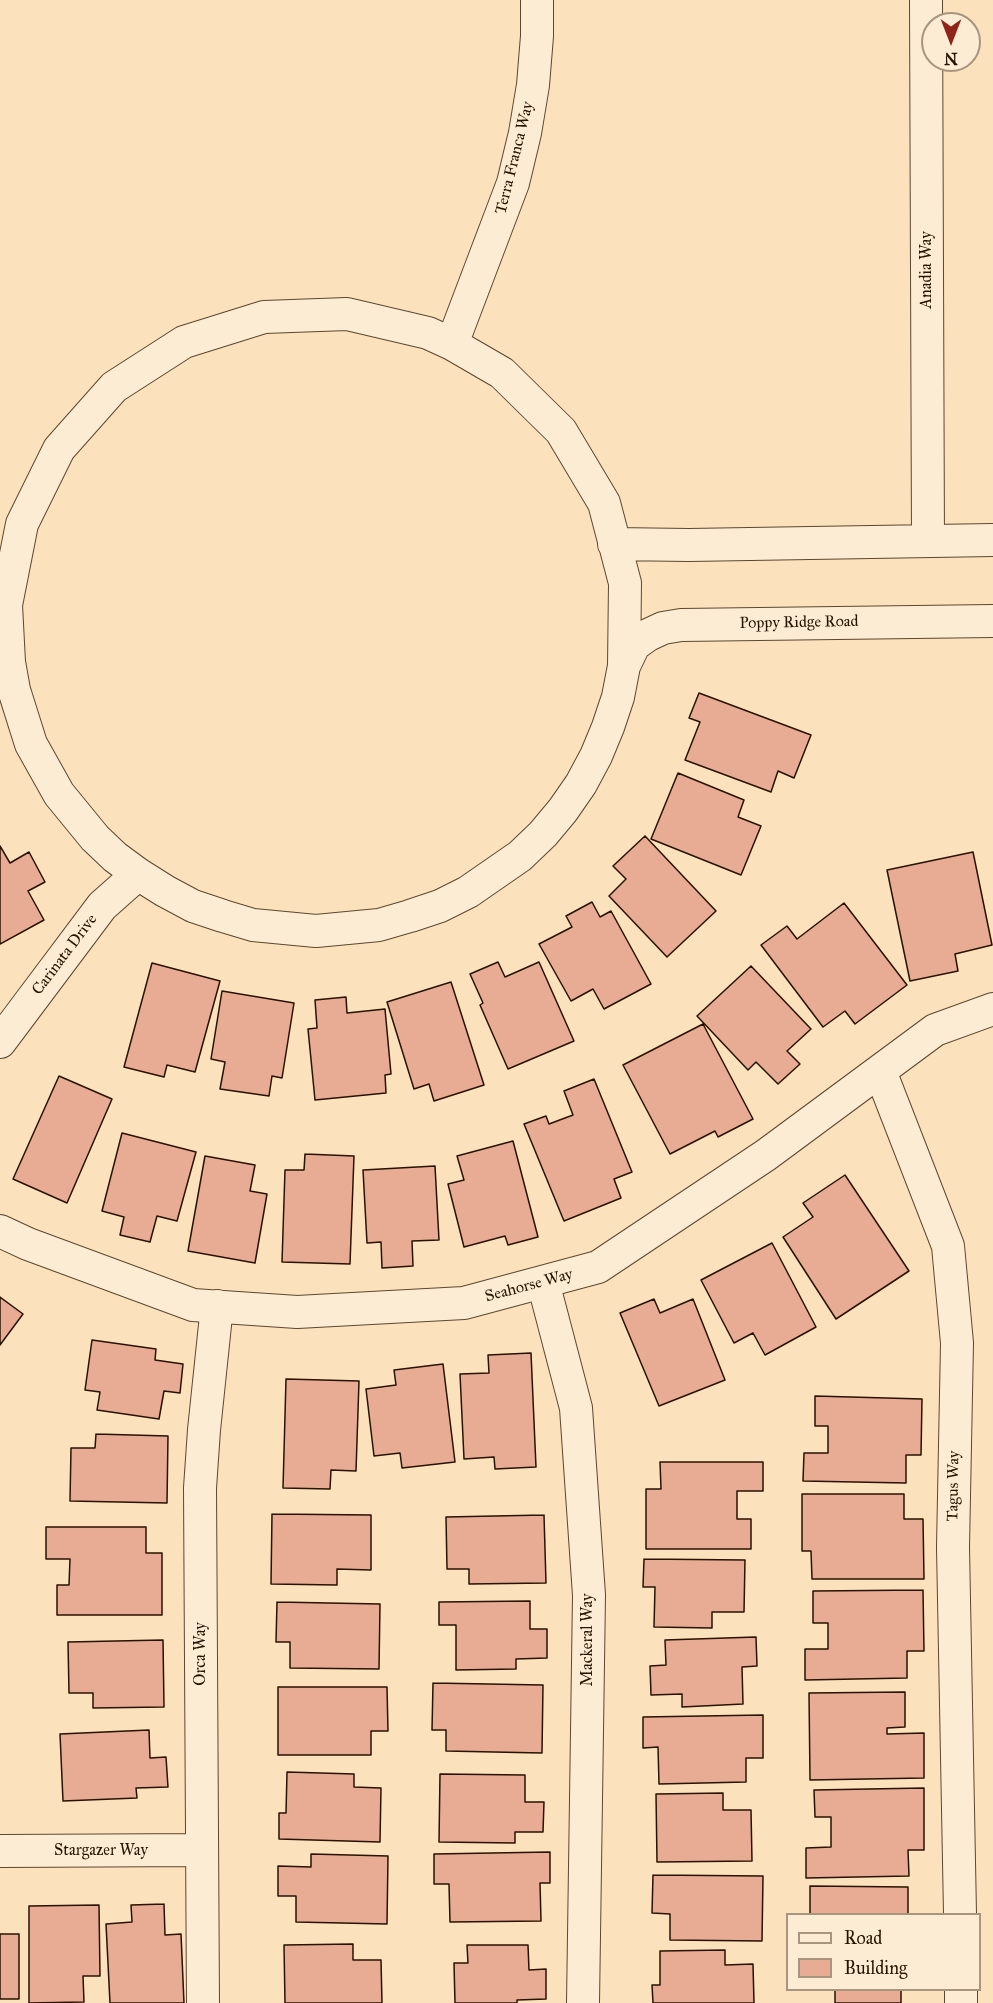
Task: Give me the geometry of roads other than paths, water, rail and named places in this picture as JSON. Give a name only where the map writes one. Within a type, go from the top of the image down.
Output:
[{"type":"street","name":"Terra Franca Way","points":[[452,344],[513,183],[533,85],[537,0]]},
{"type":"street","name":"Anadia Way","points":[[926,0],[928,541]]},
{"type":"street","name":"Poppy Ridge Road","points":[[348,314],[428,333],[502,373],[561,431],[604,503],[614,544],[625,583],[624,666],[618,697],[608,727],[581,784],[543,834],[520,856],[468,892],[440,906],[379,925],[327,930],[285,929],[253,925],[193,906],[138,874],[115,857],[76,816],[59,794],[36,753],[14,690],[3,605],[22,524],[59,449],[114,387],[184,342],[264,317],[348,314]]},
{"type":"street","points":[[614,544],[993,540]]},
{"type":"street","name":"Poppy Ridge Road","points":[[624,666],[634,645],[663,628],[681,625],[993,621]]},
{"type":"street","name":"Carinata Drive","points":[[0,1042],[102,906],[138,874]]},
{"type":"street","name":"Seahorse Way","points":[[0,1231],[28,1244],[193,1305],[297,1312],[464,1303],[598,1267],[765,1155],[935,1030],[993,1009]]},
{"type":"street","name":"Tagus Way","points":[[880,1071],[948,1246],[957,1343],[953,1547],[960,1913]]},
{"type":"street","name":"Mackeral Way","points":[[543,1282],[576,1408],[589,1595],[583,2003]]},
{"type":"street","name":"Orca Way","points":[[203,2003],[200,1488],[217,1306]]},
{"type":"street","name":"Stargazer Way","points":[[0,1851],[202,1850]]}]
